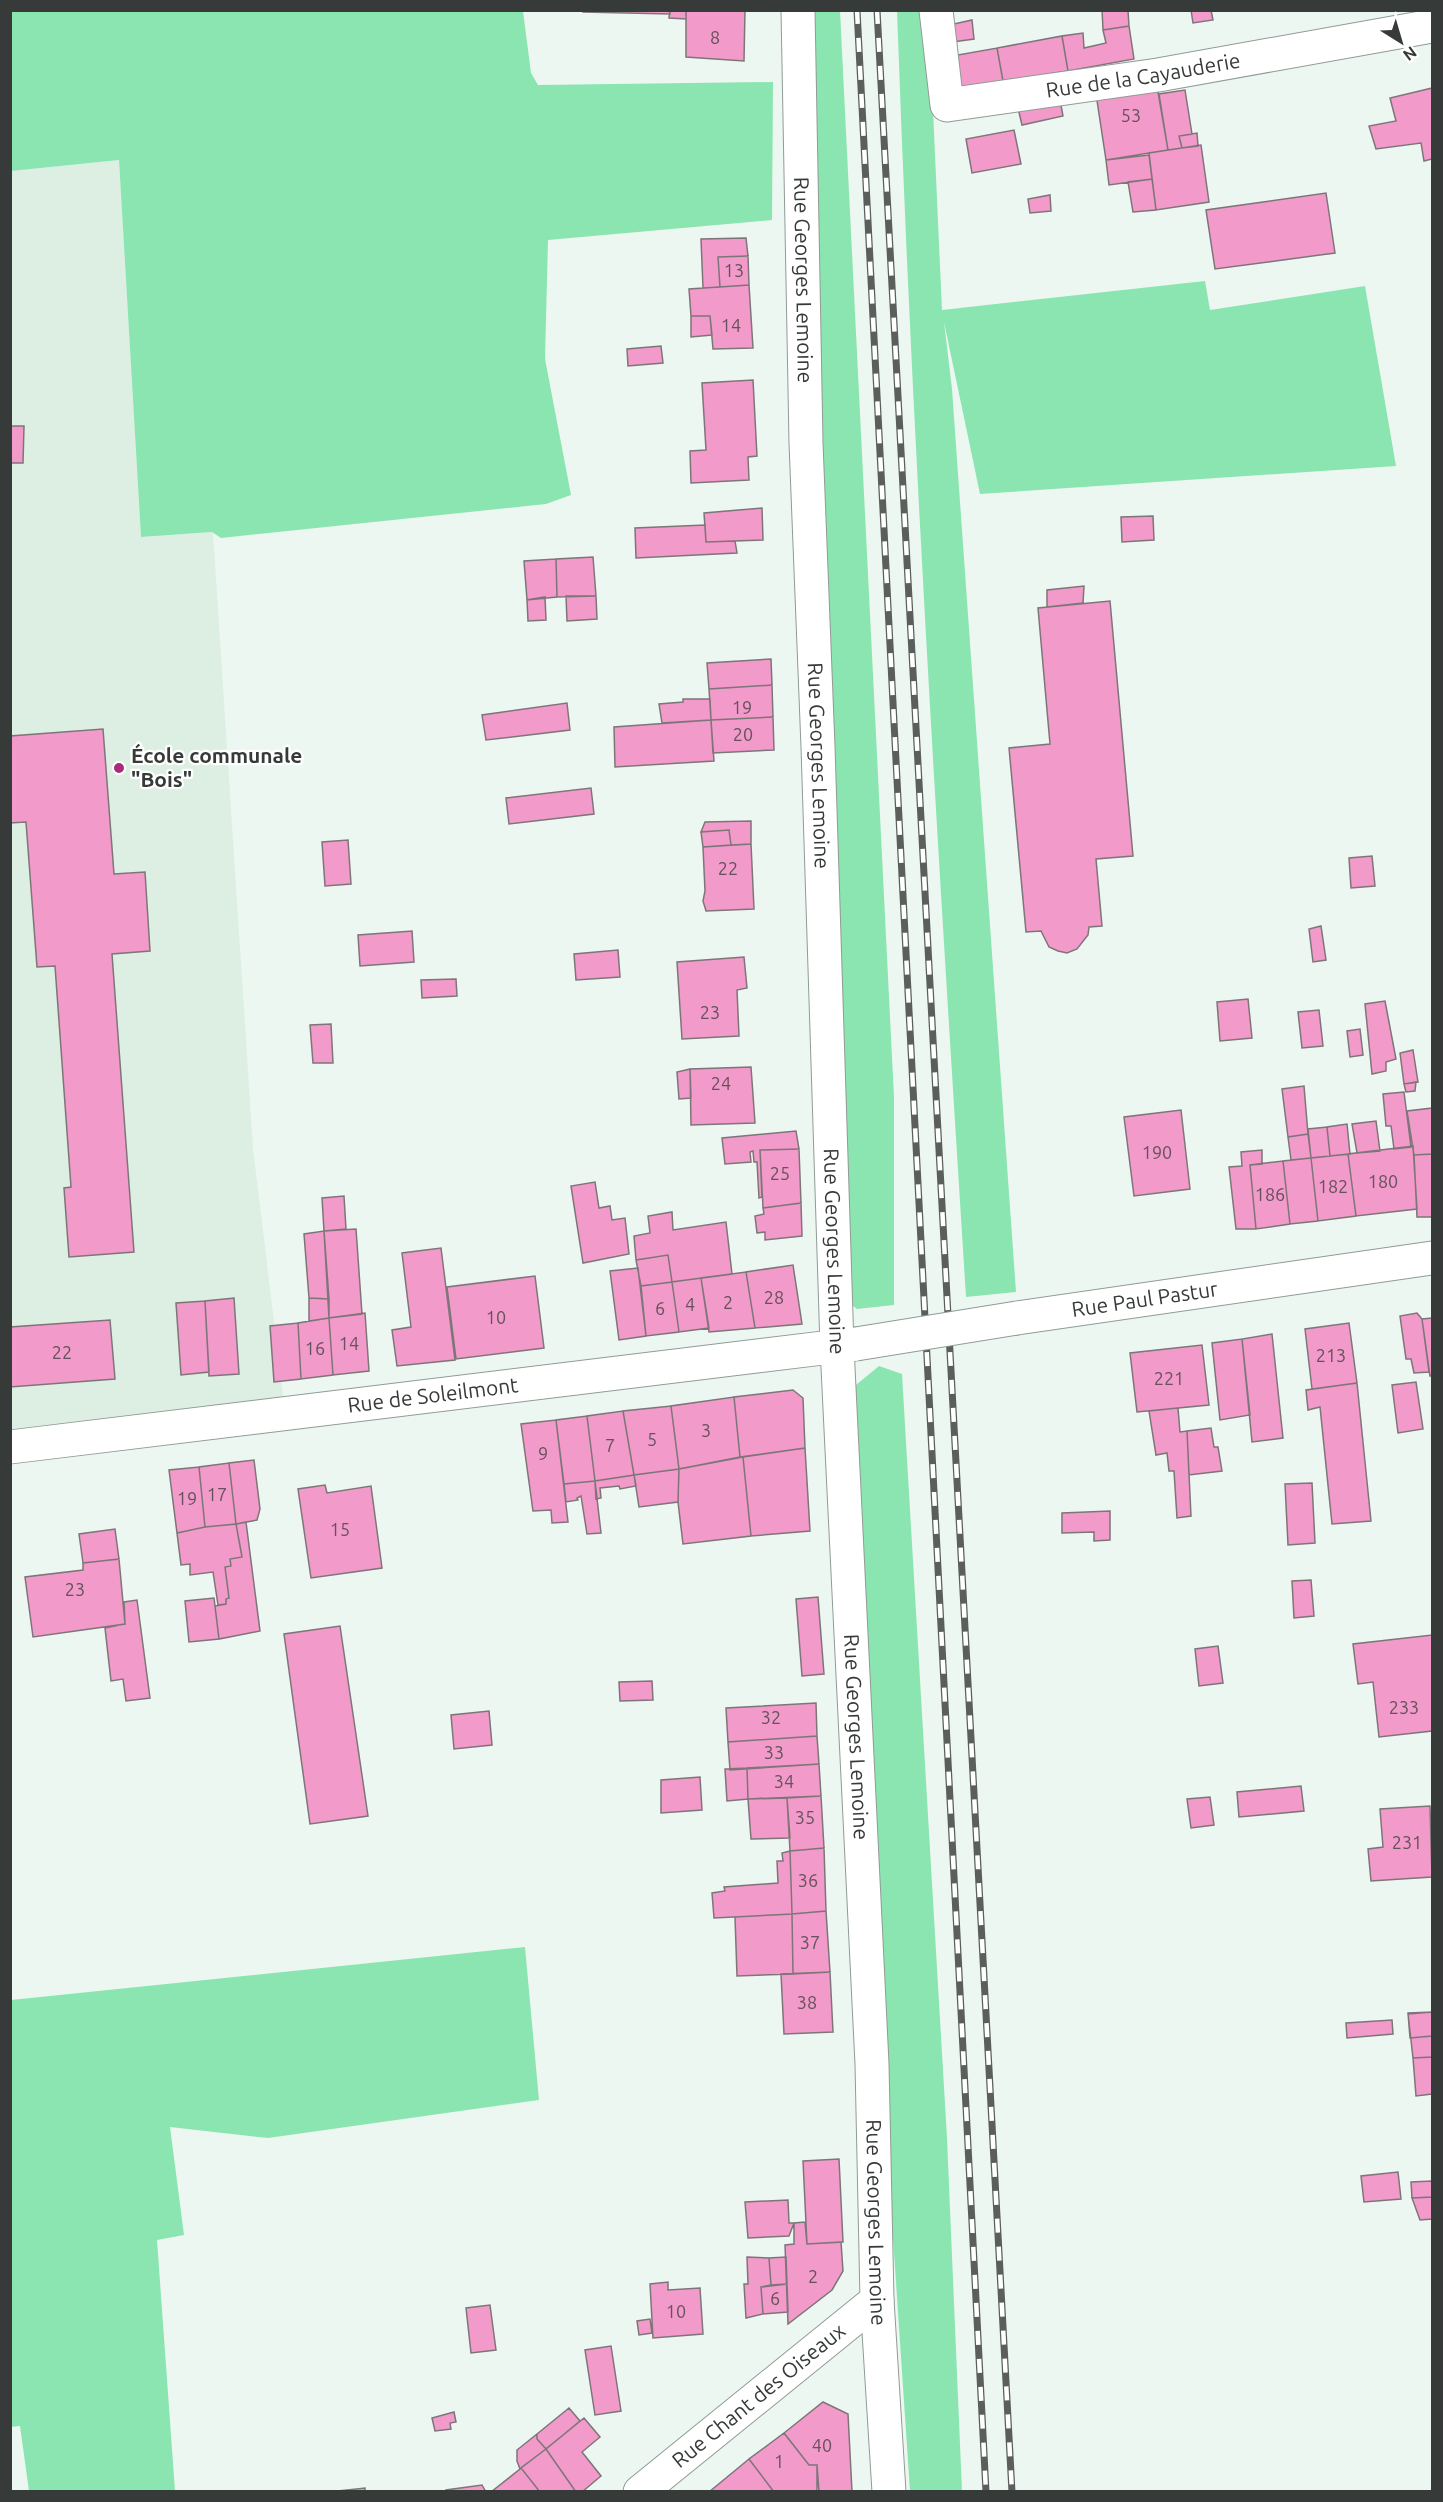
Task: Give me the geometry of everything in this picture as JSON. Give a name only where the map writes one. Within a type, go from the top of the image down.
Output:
[{"type":"street","name":"Rue Georges Lemoine","points":[[798,10],[806,443],[818,747],[847,1345],[873,2064],[877,2300],[889,2492]]},
{"type":"street","name":"Rue de la Cayauderie","points":[[936,10],[947,105],[1158,75],[1432,26]]},
{"type":"street","name":"Rue Paul Pastur","points":[[847,1345],[1432,1258]]},
{"type":"street","name":"Rue de Soleilmont","points":[[10,1447],[847,1345]]},
{"type":"street","name":"Rue Chant des Oiseaux","points":[[640,2492],[877,2300]]},
{"type":"shaded area","name":"École communale \"Bois\"","points":[[119,160],[141,537],[213,532],[253,1148],[284,1404],[10,1434],[10,171]]},
{"type":"green space","points":[[11,10],[523,11],[531,73],[538,85],[773,82],[772,220],[548,240],[545,359],[571,495],[546,504],[221,538],[212,532],[141,537],[119,160],[11,171]]},
{"type":"green space","points":[[799,11],[840,11],[894,1097],[894,1305],[857,1309],[836,1293]]},
{"type":"green space","points":[[897,11],[936,11],[933,110],[942,310],[1205,281],[1210,310],[1365,286],[1396,466],[980,494],[944,322],[952,389],[1016,1292],[966,1297],[918,493]]},
{"type":"green space","points":[[879,1366],[902,1374],[947,2138],[962,2491],[910,2491],[893,2238],[859,1587],[839,1399]]},
{"type":"green space","points":[[525,1947],[539,2100],[268,2138],[170,2127],[184,2235],[157,2240],[175,2491],[29,2491],[20,2426],[10,2427],[11,2000]]},
{"type":"building","points":[[583,10],[670,10],[670,14],[583,12]]},
{"type":"building","points":[[670,10],[686,10],[686,19],[669,18]]},
{"type":"building","points":[[686,10],[745,10],[744,61],[686,57]]},
{"type":"building","points":[[1102,10],[1128,10],[1129,26],[1103,30]]},
{"type":"building","points":[[1191,10],[1211,10],[1213,20],[1193,23]]},
{"type":"building","points":[[972,20],[974,39],[953,42],[949,25]]},
{"type":"building","points":[[1129,26],[1134,59],[1068,71],[1062,36],[1083,33],[1084,48],[1106,43],[1103,30]]},
{"type":"building","points":[[1062,36],[1068,71],[1003,81],[997,48]]},
{"type":"building","points":[[997,48],[1003,81],[960,87],[952,56]]},
{"type":"building","points":[[1157,86],[1168,150],[1106,160],[1096,94]]},
{"type":"building","points":[[1432,88],[1432,159],[1424,161],[1421,143],[1376,149],[1369,126],[1396,121],[1390,98]]},
{"type":"building","points":[[1185,90],[1192,134],[1179,136],[1182,148],[1168,150],[1159,94]]},
{"type":"building","points":[[1060,100],[1063,116],[1022,125],[1018,108]]},
{"type":"building","points":[[1014,130],[1021,164],[972,173],[966,139]]},
{"type":"building","points":[[1197,133],[1198,146],[1182,148],[1179,136]]},
{"type":"building","points":[[1201,145],[1209,202],[1156,210],[1149,153]]},
{"type":"building","points":[[1149,155],[1152,179],[1109,185],[1106,160]]},
{"type":"building","points":[[1152,179],[1156,210],[1133,212],[1128,182]]},
{"type":"building","points":[[1326,193],[1335,253],[1215,269],[1206,210]]},
{"type":"building","points":[[1050,195],[1051,211],[1030,213],[1028,199]]},
{"type":"building","points":[[746,238],[748,256],[718,257],[720,287],[703,288],[701,239]]},
{"type":"building","points":[[748,256],[749,285],[720,287],[718,257]]},
{"type":"building","points":[[749,285],[753,348],[713,349],[710,316],[691,316],[689,289]]},
{"type":"building","points":[[691,316],[710,316],[712,335],[691,337]]},
{"type":"building","points":[[661,346],[663,363],[628,366],[627,349]]},
{"type":"building","points":[[753,380],[757,456],[748,457],[749,480],[691,483],[690,451],[706,450],[702,383]]},
{"type":"building","points":[[10,426],[24,426],[23,463],[10,463]]},
{"type":"building","points":[[762,508],[763,540],[706,542],[704,513]]},
{"type":"building","points":[[1153,516],[1154,540],[1122,542],[1121,517]]},
{"type":"building","points":[[705,525],[706,542],[735,541],[737,553],[636,558],[635,528]]},
{"type":"building","points":[[593,557],[596,596],[557,597],[556,559]]},
{"type":"building","points":[[556,559],[557,597],[527,600],[524,561]]},
{"type":"building","points":[[1084,586],[1083,603],[1047,607],[1047,590]]},
{"type":"building","points":[[566,596],[596,596],[597,619],[567,621]]},
{"type":"building","points":[[545,597],[546,620],[528,621],[527,600]]},
{"type":"building","points":[[1110,601],[1133,856],[1096,859],[1102,926],[1089,927],[1088,935],[1077,949],[1067,953],[1049,947],[1041,931],[1026,932],[1009,748],[1050,744],[1038,608]]},
{"type":"building","points":[[771,659],[772,685],[709,689],[707,663]]},
{"type":"building","points":[[772,685],[773,717],[711,720],[709,689]]},
{"type":"building","points":[[683,699],[710,699],[711,720],[662,723],[659,704],[683,702]]},
{"type":"building","points":[[567,703],[570,730],[486,740],[482,715]]},
{"type":"building","points":[[773,717],[774,750],[713,753],[711,720]]},
{"type":"building","points":[[711,720],[714,761],[615,767],[614,727]]},
{"type":"building","points":[[103,729],[114,874],[145,872],[150,951],[112,954],[134,1252],[69,1257],[64,1188],[71,1187],[55,966],[37,967],[26,822],[10,823],[10,736]]},
{"type":"building","points":[[591,788],[594,814],[509,824],[506,798]]},
{"type":"building","points":[[751,821],[751,844],[731,845],[729,830],[701,832],[705,822]]},
{"type":"building","points":[[729,830],[731,845],[703,847],[701,832]]},
{"type":"building","points":[[348,840],[351,884],[325,886],[322,842]]},
{"type":"building","points":[[751,844],[754,909],[706,911],[703,901],[705,891],[703,847]]},
{"type":"building","points":[[1372,856],[1375,886],[1351,888],[1349,858]]},
{"type":"building","points":[[1321,926],[1326,960],[1313,962],[1309,929]]},
{"type":"building","points":[[412,931],[414,962],[360,966],[358,935]]},
{"type":"building","points":[[618,950],[620,977],[576,980],[574,954]]},
{"type":"building","points":[[744,957],[747,988],[737,990],[739,1036],[682,1039],[677,962]]},
{"type":"building","points":[[456,979],[457,996],[422,998],[421,980]]},
{"type":"building","points":[[1248,999],[1252,1038],[1220,1041],[1217,1002]]},
{"type":"building","points":[[1385,1001],[1396,1059],[1386,1062],[1386,1071],[1372,1074],[1365,1004]]},
{"type":"building","points":[[1319,1010],[1323,1046],[1302,1048],[1298,1012]]},
{"type":"building","points":[[331,1024],[333,1063],[313,1063],[310,1025]]},
{"type":"building","points":[[1360,1029],[1363,1055],[1350,1057],[1347,1031]]},
{"type":"building","points":[[1413,1050],[1418,1082],[1404,1084],[1400,1053]]},
{"type":"building","points":[[751,1067],[755,1123],[691,1125],[690,1069]]},
{"type":"building","points":[[690,1069],[691,1098],[679,1099],[677,1072]]},
{"type":"building","points":[[1416,1082],[1415,1091],[1406,1092],[1404,1084]]},
{"type":"building","points":[[1304,1086],[1308,1134],[1288,1137],[1282,1089]]},
{"type":"building","points":[[1404,1092],[1411,1147],[1394,1149],[1391,1126],[1386,1126],[1383,1094]]},
{"type":"building","points":[[1432,1108],[1432,1154],[1414,1155],[1407,1111]]},
{"type":"building","points":[[1181,1110],[1190,1189],[1134,1196],[1124,1117]]},
{"type":"building","points":[[1376,1121],[1380,1151],[1357,1153],[1352,1124]]},
{"type":"building","points":[[1347,1124],[1350,1154],[1330,1156],[1327,1127]]},
{"type":"building","points":[[1327,1127],[1330,1156],[1311,1158],[1308,1129]]},
{"type":"building","points":[[796,1131],[799,1149],[760,1150],[762,1197],[759,1198],[757,1162],[754,1162],[753,1151],[750,1152],[751,1162],[725,1164],[722,1138]]},
{"type":"building","points":[[1308,1134],[1311,1158],[1291,1160],[1288,1137]]},
{"type":"building","points":[[1413,1146],[1417,1209],[1356,1216],[1348,1154]]},
{"type":"building","points":[[799,1149],[801,1203],[763,1208],[760,1150]]},
{"type":"building","points":[[1262,1150],[1262,1164],[1250,1165],[1256,1229],[1236,1229],[1229,1167],[1242,1166],[1241,1152]]},
{"type":"building","points":[[1348,1154],[1356,1216],[1318,1221],[1311,1158]]},
{"type":"building","points":[[1432,1154],[1432,1217],[1417,1217],[1414,1155]]},
{"type":"building","points":[[1311,1158],[1318,1221],[1290,1224],[1283,1161]]},
{"type":"building","points":[[1283,1161],[1290,1224],[1256,1229],[1250,1165]]},
{"type":"building","points":[[595,1182],[599,1208],[610,1206],[612,1220],[625,1218],[629,1254],[583,1263],[571,1186]]},
{"type":"building","points":[[344,1196],[346,1229],[324,1231],[322,1198]]},
{"type":"building","points":[[801,1203],[802,1236],[765,1240],[765,1232],[757,1233],[755,1216],[764,1214],[763,1208]]},
{"type":"building","points":[[672,1212],[673,1230],[726,1222],[732,1274],[672,1282],[668,1255],[636,1260],[634,1236],[650,1233],[648,1216]]},
{"type":"building","points":[[356,1229],[362,1314],[329,1318],[324,1231]]},
{"type":"building","points":[[324,1231],[329,1299],[309,1298],[304,1234]]},
{"type":"building","points":[[441,1248],[455,1360],[397,1366],[392,1330],[411,1327],[402,1253]]},
{"type":"building","points":[[668,1255],[672,1282],[641,1286],[636,1260]]},
{"type":"building","points":[[793,1265],[802,1324],[755,1328],[746,1272]]},
{"type":"building","points":[[638,1268],[646,1336],[619,1340],[610,1271]]},
{"type":"building","points":[[746,1272],[755,1328],[709,1332],[701,1278]]},
{"type":"building","points":[[535,1276],[544,1348],[456,1359],[447,1287]]},
{"type":"building","points":[[701,1278],[709,1328],[679,1332],[672,1282]]},
{"type":"building","points":[[672,1282],[679,1332],[646,1336],[641,1286]]},
{"type":"building","points":[[234,1298],[239,1374],[209,1376],[205,1301]]},
{"type":"building","points":[[309,1298],[329,1299],[329,1318],[309,1321]]},
{"type":"building","points":[[205,1301],[209,1372],[181,1375],[176,1303]]},
{"type":"building","points":[[365,1313],[369,1371],[333,1375],[329,1318]]},
{"type":"building","points":[[1417,1313],[1422,1319],[1429,1372],[1414,1373],[1411,1359],[1406,1359],[1400,1316]]},
{"type":"building","points":[[329,1318],[333,1375],[301,1379],[298,1323]]},
{"type":"building","points":[[1432,1318],[1432,1376],[1430,1376],[1422,1319]]},
{"type":"building","points":[[110,1320],[115,1379],[10,1387],[10,1327]]},
{"type":"building","points":[[298,1323],[301,1379],[274,1382],[270,1326]]},
{"type":"building","points":[[1349,1323],[1357,1383],[1312,1389],[1305,1329]]},
{"type":"building","points":[[1272,1334],[1283,1438],[1252,1442],[1242,1339]]},
{"type":"building","points":[[1242,1339],[1250,1415],[1220,1420],[1212,1343]]},
{"type":"building","points":[[1202,1345],[1209,1405],[1137,1412],[1130,1353]]},
{"type":"building","points":[[1416,1382],[1423,1429],[1398,1433],[1392,1385]]},
{"type":"building","points":[[1357,1383],[1371,1521],[1332,1524],[1320,1407],[1308,1410],[1306,1390]]},
{"type":"building","points":[[793,1390],[803,1398],[805,1448],[740,1457],[734,1397]]},
{"type":"building","points":[[734,1397],[740,1457],[679,1469],[671,1406]]},
{"type":"building","points":[[671,1406],[679,1469],[634,1475],[623,1411]]},
{"type":"building","points":[[1178,1408],[1180,1432],[1187,1431],[1191,1516],[1177,1518],[1174,1471],[1169,1471],[1167,1453],[1156,1455],[1149,1411]]},
{"type":"building","points":[[623,1411],[634,1475],[595,1481],[587,1416]]},
{"type":"building","points":[[587,1416],[595,1481],[564,1484],[556,1420]]},
{"type":"building","points":[[556,1420],[568,1522],[552,1523],[551,1510],[533,1511],[521,1424]]},
{"type":"building","points":[[1211,1428],[1214,1447],[1218,1447],[1222,1471],[1189,1475],[1187,1431]]},
{"type":"building","points":[[805,1448],[810,1531],[751,1536],[743,1457]]},
{"type":"building","points":[[743,1457],[751,1536],[683,1544],[678,1502],[679,1469]]},
{"type":"building","points":[[254,1460],[260,1509],[257,1520],[236,1524],[229,1463]]},
{"type":"building","points":[[229,1463],[236,1524],[205,1527],[199,1467]]},
{"type":"building","points":[[199,1467],[205,1527],[177,1533],[169,1470]]},
{"type":"building","points":[[679,1469],[678,1502],[639,1507],[634,1475]]},
{"type":"building","points":[[634,1475],[636,1486],[620,1489],[619,1486],[600,1488],[601,1498],[596,1499],[595,1481]]},
{"type":"building","points":[[595,1481],[601,1533],[587,1534],[581,1496],[577,1498],[578,1500],[566,1502],[564,1484]]},
{"type":"building","points":[[1312,1483],[1315,1543],[1288,1545],[1285,1484]]},
{"type":"building","points":[[325,1485],[327,1493],[371,1486],[382,1568],[311,1578],[298,1489]]},
{"type":"building","points":[[1110,1511],[1110,1540],[1094,1541],[1094,1532],[1062,1533],[1062,1513]]},
{"type":"building","points":[[246,1522],[260,1631],[219,1639],[215,1606],[226,1604],[226,1599],[229,1598],[225,1567],[231,1566],[230,1559],[242,1557],[236,1524]]},
{"type":"building","points":[[236,1524],[242,1557],[230,1559],[231,1566],[225,1567],[229,1598],[226,1599],[226,1604],[218,1605],[213,1572],[190,1575],[190,1564],[181,1565],[177,1533]]},
{"type":"building","points":[[115,1529],[119,1559],[83,1563],[79,1534]]},
{"type":"building","points":[[119,1559],[125,1624],[33,1637],[25,1577],[83,1570],[83,1563]]},
{"type":"building","points":[[1311,1580],[1314,1616],[1294,1618],[1292,1581]]},
{"type":"building","points":[[818,1597],[824,1674],[802,1676],[796,1599]]},
{"type":"building","points":[[214,1598],[219,1639],[189,1642],[185,1601]]},
{"type":"building","points":[[137,1600],[150,1698],[126,1701],[123,1679],[111,1681],[105,1628],[125,1624],[124,1602]]},
{"type":"building","points":[[340,1626],[368,1816],[310,1824],[284,1634]]},
{"type":"building","points":[[1432,1635],[1432,1731],[1379,1737],[1373,1682],[1358,1684],[1353,1644]]},
{"type":"building","points":[[1218,1646],[1223,1683],[1199,1686],[1195,1649]]},
{"type":"building","points":[[652,1681],[653,1700],[620,1701],[619,1682]]},
{"type":"building","points":[[816,1703],[817,1736],[728,1742],[726,1708]]},
{"type":"building","points":[[489,1711],[492,1745],[454,1749],[451,1715]]},
{"type":"building","points":[[817,1736],[819,1764],[730,1770],[728,1742]]},
{"type":"building","points":[[819,1764],[821,1796],[748,1799],[747,1768]]},
{"type":"building","points":[[747,1768],[748,1799],[727,1801],[725,1769]]},
{"type":"building","points":[[700,1777],[702,1810],[661,1813],[661,1780]]},
{"type":"building","points":[[1301,1786],[1304,1811],[1239,1817],[1237,1792]]},
{"type":"building","points":[[821,1796],[824,1848],[790,1851],[787,1798]]},
{"type":"building","points":[[1210,1797],[1214,1825],[1191,1828],[1187,1799]]},
{"type":"building","points":[[787,1798],[790,1838],[751,1839],[748,1799]]},
{"type":"building","points":[[1430,1806],[1432,1877],[1371,1881],[1368,1849],[1383,1847],[1380,1809]]},
{"type":"building","points":[[824,1848],[826,1911],[792,1914],[790,1851]]},
{"type":"building","points":[[790,1851],[792,1914],[714,1918],[712,1893],[725,1891],[724,1887],[778,1883],[777,1861],[783,1861],[782,1853]]},
{"type":"building","points":[[826,1911],[830,1972],[793,1974],[792,1914]]},
{"type":"building","points":[[792,1914],[793,1974],[737,1976],[735,1917]]},
{"type":"building","points":[[830,1972],[833,2032],[784,2034],[781,1974]]},
{"type":"building","points":[[1432,2012],[1432,2036],[1410,2038],[1408,2013]]},
{"type":"building","points":[[1432,2012],[1432,2057],[1413,2058],[1408,2014]]},
{"type":"building","points":[[1392,2020],[1393,2034],[1347,2038],[1346,2023]]},
{"type":"building","points":[[1432,2057],[1432,2094],[1416,2096],[1413,2058]]},
{"type":"building","points":[[839,2159],[843,2242],[807,2244],[803,2161]]},
{"type":"building","points":[[1398,2172],[1401,2199],[1364,2202],[1361,2176]]},
{"type":"building","points":[[1432,2181],[1432,2197],[1412,2198],[1411,2182]]},
{"type":"building","points":[[1432,2197],[1432,2219],[1420,2220],[1412,2198]]},
{"type":"building","points":[[788,2200],[789,2223],[794,2223],[789,2236],[748,2238],[745,2202]]},
{"type":"building","points":[[805,2222],[807,2244],[841,2242],[843,2271],[832,2290],[788,2324],[785,2245],[794,2244],[794,2223]]},
{"type":"building","points":[[747,2257],[769,2258],[771,2285],[761,2287],[763,2314],[746,2318],[744,2284],[748,2284]]},
{"type":"building","points":[[786,2257],[787,2284],[771,2285],[769,2258]]},
{"type":"building","points":[[668,2282],[668,2290],[700,2288],[703,2334],[653,2338],[650,2284]]},
{"type":"building","points":[[787,2284],[788,2312],[763,2314],[761,2287]]},
{"type":"building","points":[[490,2305],[496,2350],[471,2353],[466,2308]]},
{"type":"building","points":[[650,2319],[652,2333],[639,2335],[637,2321]]},
{"type":"building","points":[[611,2346],[621,2411],[595,2415],[585,2350]]},
{"type":"building","points":[[823,2402],[848,2414],[852,2492],[819,2492],[817,2465],[809,2465],[784,2433]]},
{"type":"building","points":[[569,2408],[580,2421],[546,2449],[537,2439],[537,2434]]},
{"type":"building","points":[[454,2412],[456,2422],[450,2423],[451,2429],[435,2431],[432,2418]]},
{"type":"building","points":[[584,2418],[600,2437],[582,2452],[601,2476],[582,2492],[576,2492],[546,2449]]},
{"type":"building","points":[[784,2433],[809,2465],[817,2465],[817,2492],[774,2492],[749,2459]]},
{"type":"building","points":[[537,2434],[537,2439],[546,2449],[521,2468],[540,2492],[491,2492],[520,2469],[517,2450]]},
{"type":"building","points":[[546,2449],[576,2492],[540,2492],[521,2468]]},
{"type":"building","points":[[749,2459],[774,2492],[709,2492]]},
{"type":"building","points":[[482,2485],[486,2492],[446,2492],[446,2490]]},
{"type":"building","points":[[365,2488],[365,2492],[328,2492]]},
{"type":"railway","points":[[857,10],[986,2492]]},
{"type":"railway","points":[[877,10],[1012,2492]]},
{"type":"place","name":"École communale \"Bois\"","points":[[119,768]]}]
